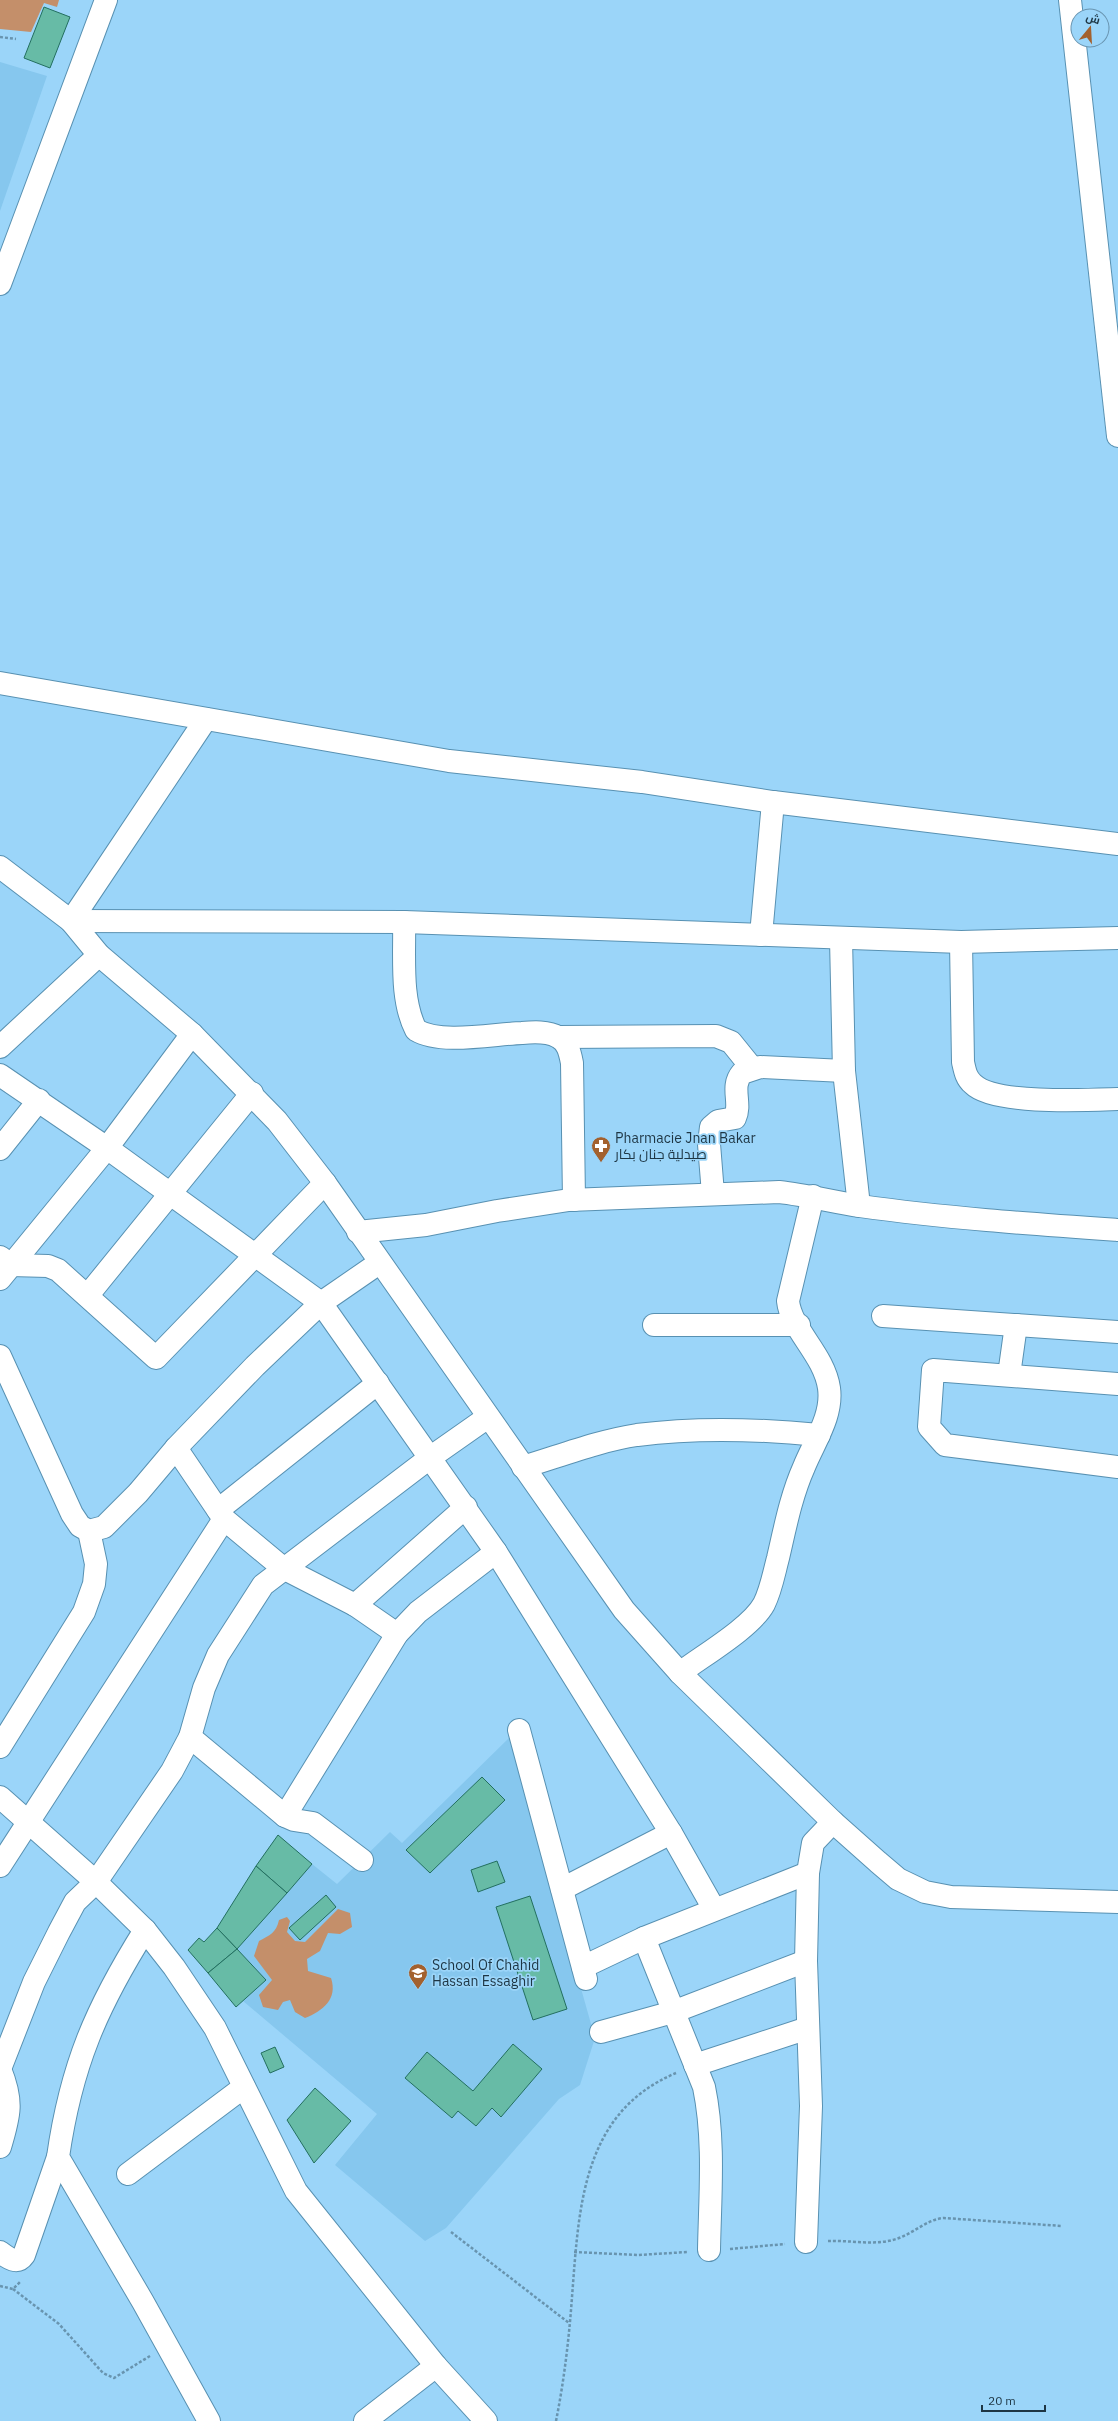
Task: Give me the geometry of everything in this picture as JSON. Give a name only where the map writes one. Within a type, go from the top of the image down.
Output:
[{"type":"street","points":[[0,284],[106,0]]},
{"type":"street","points":[[1070,0],[1112,329],[1118,436]]},
{"type":"street","points":[[0,682],[448,761],[642,782],[773,802],[1118,844]]},
{"type":"street","points":[[71,921],[206,718]]},
{"type":"street","points":[[761,935],[773,802]]},
{"type":"street","points":[[0,866],[71,921],[99,955],[192,1034],[278,1121],[325,1183],[624,1610],[680,1673],[832,1822],[898,1879],[925,1892],[951,1897],[1118,1902]]},
{"type":"street","points":[[71,921],[404,922],[841,939],[961,942],[1118,938]]},
{"type":"street","points":[[404,922],[406,988],[412,1020],[416,1030],[431,1036],[449,1038],[533,1032],[551,1034],[559,1037],[716,1036],[731,1042],[752,1068]]},
{"type":"street","points":[[841,939],[844,1071],[859,1206]]},
{"type":"street","points":[[961,942],[963,1062],[966,1076],[973,1085],[998,1096],[1060,1100],[1118,1099]]},
{"type":"street","points":[[0,1047],[99,955]]},
{"type":"street","points":[[4,1267],[107,1148],[192,1034]]},
{"type":"street","points":[[559,1037],[568,1048],[572,1063],[574,1200]]},
{"type":"street","points":[[713,1194],[710,1144],[711,1127],[718,1121],[735,1118],[738,1106],[735,1090],[737,1081],[742,1073],[752,1068],[844,1071]]},
{"type":"street","points":[[0,1075],[39,1100],[107,1148],[321,1304],[431,1457],[496,1552],[671,1833],[714,1909]]},
{"type":"street","points":[[88,1295],[171,1195],[252,1093]]},
{"type":"street","points":[[0,1149],[39,1100]]},
{"type":"street","points":[[4,1267],[48,1266],[69,1278],[156,1358],[325,1183]]},
{"type":"street","points":[[358,1232],[426,1225],[497,1210],[574,1200],[779,1192],[813,1196],[859,1206],[952,1216],[1118,1230]]},
{"type":"street","points":[[680,1673],[753,1620],[764,1604],[772,1581],[789,1513],[803,1468],[819,1435],[830,1400],[829,1386],[822,1361],[789,1309],[788,1293],[813,1196]]},
{"type":"street","points":[[0,1356],[72,1514],[80,1526],[89,1530],[104,1527],[138,1493],[176,1448],[255,1366],[321,1304],[379,1262]]},
{"type":"street","points":[[883,1316],[1118,1332]]},
{"type":"street","points":[[654,1325],[799,1325]]},
{"type":"street","points":[[1009,1375],[1016,1325]]},
{"type":"street","points":[[1118,1384],[933,1370],[929,1427],[945,1445],[1118,1467]]},
{"type":"street","points":[[0,1866],[30,1823],[221,1514],[378,1383]]},
{"type":"street","points":[[0,2147],[10,2105],[8,2088],[0,2069],[46,1956],[76,1902],[96,1882],[172,1771],[190,1737],[204,1688],[218,1655],[263,1585],[283,1568],[431,1457],[488,1417]]},
{"type":"street","points":[[523,1467],[594,1445],[636,1436],[707,1429],[819,1435]]},
{"type":"street","points":[[176,1448],[221,1514],[283,1568],[355,1605],[397,1634]]},
{"type":"street","points":[[355,1605],[466,1507]]},
{"type":"street","points":[[0,1747],[84,1612],[94,1584],[96,1564],[89,1530]]},
{"type":"street","points":[[285,1816],[397,1634],[418,1612],[496,1552]]},
{"type":"street","points":[[518,1730],[584,1973],[644,1938],[808,1873]]},
{"type":"street","points":[[190,1737],[285,1816],[294,1820],[313,1823],[362,1860]]},
{"type":"street","points":[[0,1797],[96,1882],[145,1930],[174,1967],[215,2028],[296,2191],[436,2366],[486,2421]]},
{"type":"street","points":[[806,2242],[811,2106],[806,1961],[808,1873],[813,1843],[832,1822]]},
{"type":"street","points":[[562,1889],[671,1833]]},
{"type":"street","points":[[0,2252],[15,2260],[20,2259],[24,2255],[58,2157],[66,2107],[88,2035],[119,1971],[145,1930]]},
{"type":"street","points":[[644,1938],[704,2087],[710,2112],[709,2250]]},
{"type":"street","points":[[601,2032],[673,2012],[806,1961]]},
{"type":"street","points":[[695,2065],[808,2028]]},
{"type":"street","points":[[128,2174],[244,2086]]},
{"type":"street","points":[[58,2157],[209,2421]]},
{"type":"street","points":[[364,2421],[436,2366]]},
{"type":"path","points":[[0,37],[16,39]]},
{"type":"path","points":[[556,2421],[569,2323],[575,2236],[593,2161],[609,2127],[632,2099],[667,2077],[695,2065]]},
{"type":"path","points":[[451,2232],[569,2323]]},
{"type":"path","points":[[13,2289],[59,2324],[103,2373],[114,2378],[167,2346]]},
{"type":"shaded area","points":[[0,0],[59,0],[57,7],[44,3],[31,32],[0,29]]},
{"type":"shaded area","points":[[0,62],[47,76],[0,211]]},
{"type":"shaded area","name":"School Of Chahid Hassan Essaghir","points":[[510,1737],[595,2038],[580,2085],[559,2099],[446,2228],[425,2241],[335,2165],[377,2114],[243,2001],[266,1980],[237,1949],[312,1864],[337,1884],[390,1832],[402,1843]]},
{"type":"shaded area","points":[[338,1909],[350,1913],[352,1927],[340,1934],[328,1933],[320,1951],[307,1959],[308,1971],[331,1978],[333,1985],[331,1998],[318,2012],[305,2018],[295,2012],[290,2000],[283,2002],[278,2010],[263,2007],[259,1995],[272,1980],[254,1956],[259,1941],[274,1931],[279,1920],[287,1917],[290,1921],[287,1932],[295,1941],[305,1942]]},
{"type":"building","points":[[44,7],[70,17],[50,68],[24,58]]},
{"type":"building","points":[[482,1777],[505,1800],[430,1873],[406,1850]]},
{"type":"building","points":[[278,1835],[312,1864],[287,1893],[256,1866]]},
{"type":"building","points":[[497,1861],[505,1882],[478,1892],[471,1870]]},
{"type":"building","points":[[256,1866],[287,1893],[237,1949],[217,1928]]},
{"type":"building","points":[[326,1895],[336,1907],[300,1940],[289,1928]]},
{"type":"building","points":[[530,1896],[567,2009],[533,2020],[496,1907]]},
{"type":"building","points":[[217,1928],[237,1949],[208,1973],[188,1950],[199,1938],[204,1942]]},
{"type":"building","points":[[237,1949],[266,1980],[236,2007],[208,1973]]},
{"type":"building","points":[[513,2044],[542,2069],[501,2117],[492,2108],[476,2126],[458,2111],[452,2118],[405,2078],[427,2052],[473,2091]]},
{"type":"building","points":[[275,2047],[284,2067],[270,2073],[261,2053]]},
{"type":"building","points":[[315,2088],[351,2121],[314,2163],[287,2120]]},
{"type":"place","name":"Pharmacie Jnan Bakar صيدلية جنان بكار","points":[[601,1163]]},
{"type":"place","name":"School Of Chahid Hassan Essaghir","points":[[418,1990]]}]
